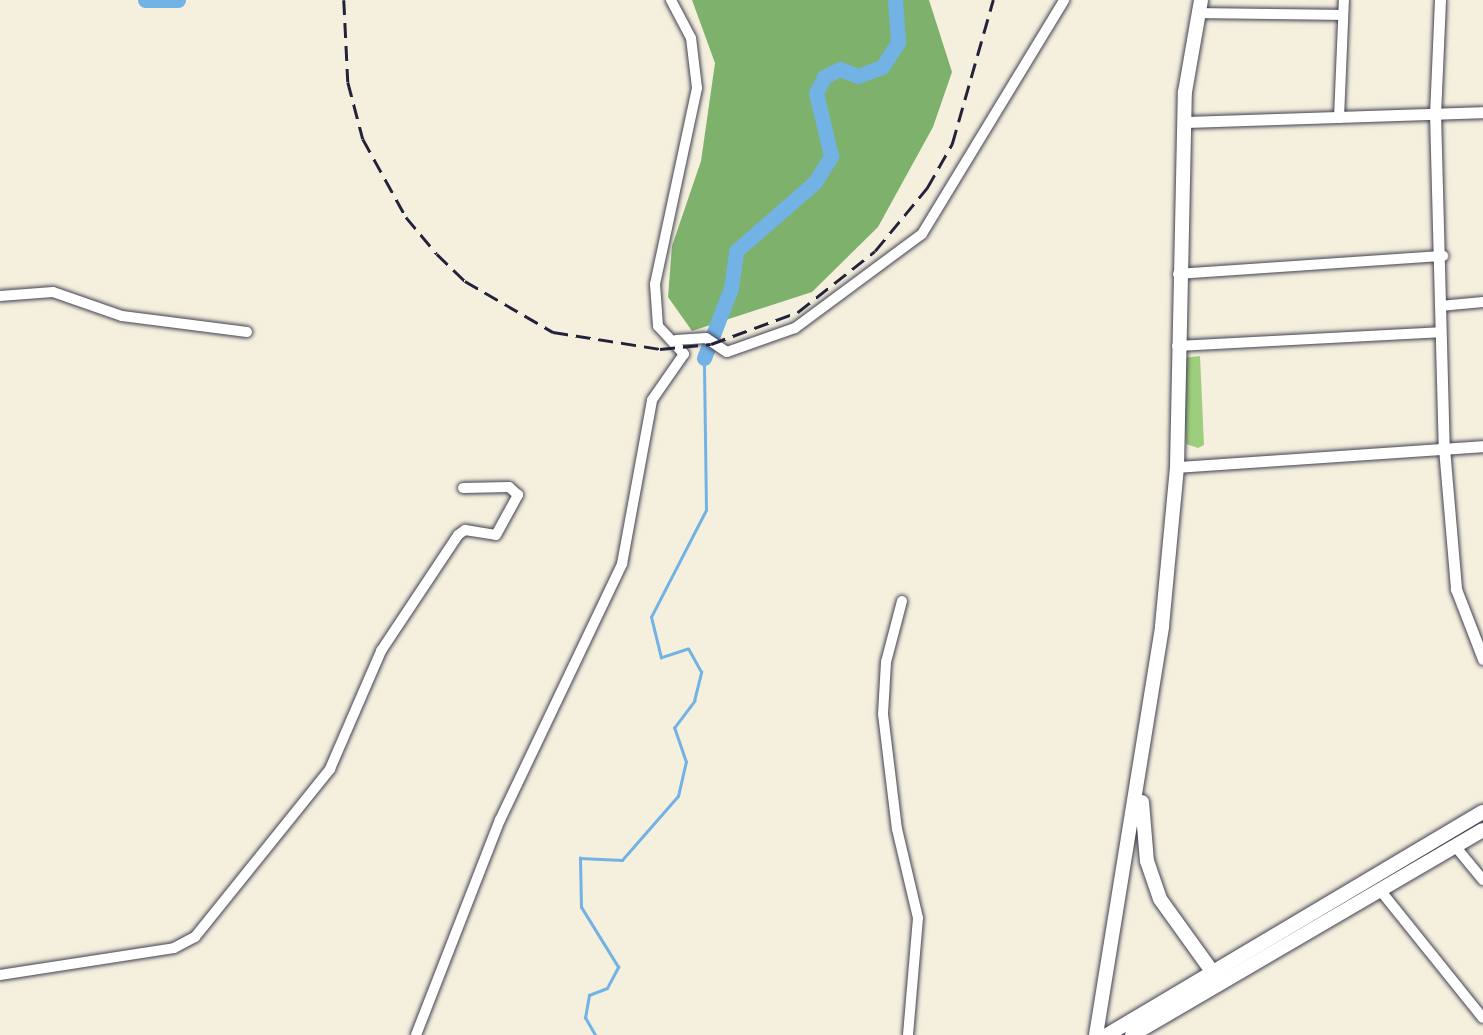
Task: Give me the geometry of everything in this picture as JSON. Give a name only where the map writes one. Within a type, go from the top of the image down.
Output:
[{"type":"main road","points":[[1096,1035],[1140,776],[1177,467],[1176,346],[1184,122],[1200,6]]},
{"type":"main road","points":[[1140,776],[1147,860],[1160,900],[1211,970]]},
{"type":"main road","points":[[1106,1035],[1483,812]]},
{"type":"main road","points":[[1132,1035],[1483,830]]},
{"type":"street","points":[[416,1035],[500,820],[622,564],[652,400],[684,354],[676,340],[658,326],[655,284],[697,88],[691,38],[670,0]]},
{"type":"street","points":[[676,340],[706,338],[727,352],[795,328],[922,234],[1064,0]]},
{"type":"street","points":[[1339,118],[1344,0]]},
{"type":"street","points":[[1440,0],[1435,114],[1443,256],[1440,332],[1444,448],[1456,588],[1483,659]]},
{"type":"street","points":[[1200,6],[1343,15]]},
{"type":"street","points":[[1184,122],[1483,112]]},
{"type":"street","points":[[1178,274],[1443,256]]},
{"type":"street","points":[[0,296],[63,294],[122,316],[247,332]]},
{"type":"street","points":[[1440,306],[1483,302]]},
{"type":"street","points":[[1176,346],[1440,332]]},
{"type":"street","points":[[1177,467],[1483,446]]},
{"type":"street","points":[[0,975],[174,948],[195,936],[330,769],[381,651],[458,535],[465,530],[496,534],[518,495],[510,487],[472,493],[463,488]]},
{"type":"street","points":[[902,601],[886,662],[884,714],[897,828],[918,918],[908,1035]]},
{"type":"street","points":[[1455,846],[1483,880]]},
{"type":"street","points":[[1380,890],[1483,1018]]},
{"type":"green space","points":[[692,0],[929,0],[952,72],[933,127],[878,227],[812,292],[692,331],[668,297],[672,246],[701,161],[715,63]]},
{"type":"green space","points":[[1200,356],[1204,445],[1198,448],[1186,444],[1182,358]]},
{"type":"waterway","points":[[145,0],[178,0]]},
{"type":"waterway","points":[[704,358],[731,288],[736,251],[815,182],[831,156],[816,93],[824,77],[840,69],[858,76],[882,67],[898,42],[895,0]]},
{"type":"waterway","points":[[595,1035],[585,1018],[589,995],[607,988],[618,967],[581,907],[580,858],[622,860],[678,796],[686,762],[674,728],[694,701],[701,672],[688,649],[661,658],[651,617],[706,510],[704,358]]},
{"type":"railway","points":[[344,0],[348,82],[363,139],[406,217],[437,254],[465,281],[553,332],[660,349],[711,344],[798,312],[875,251],[927,188],[952,144],[993,0]]}]
